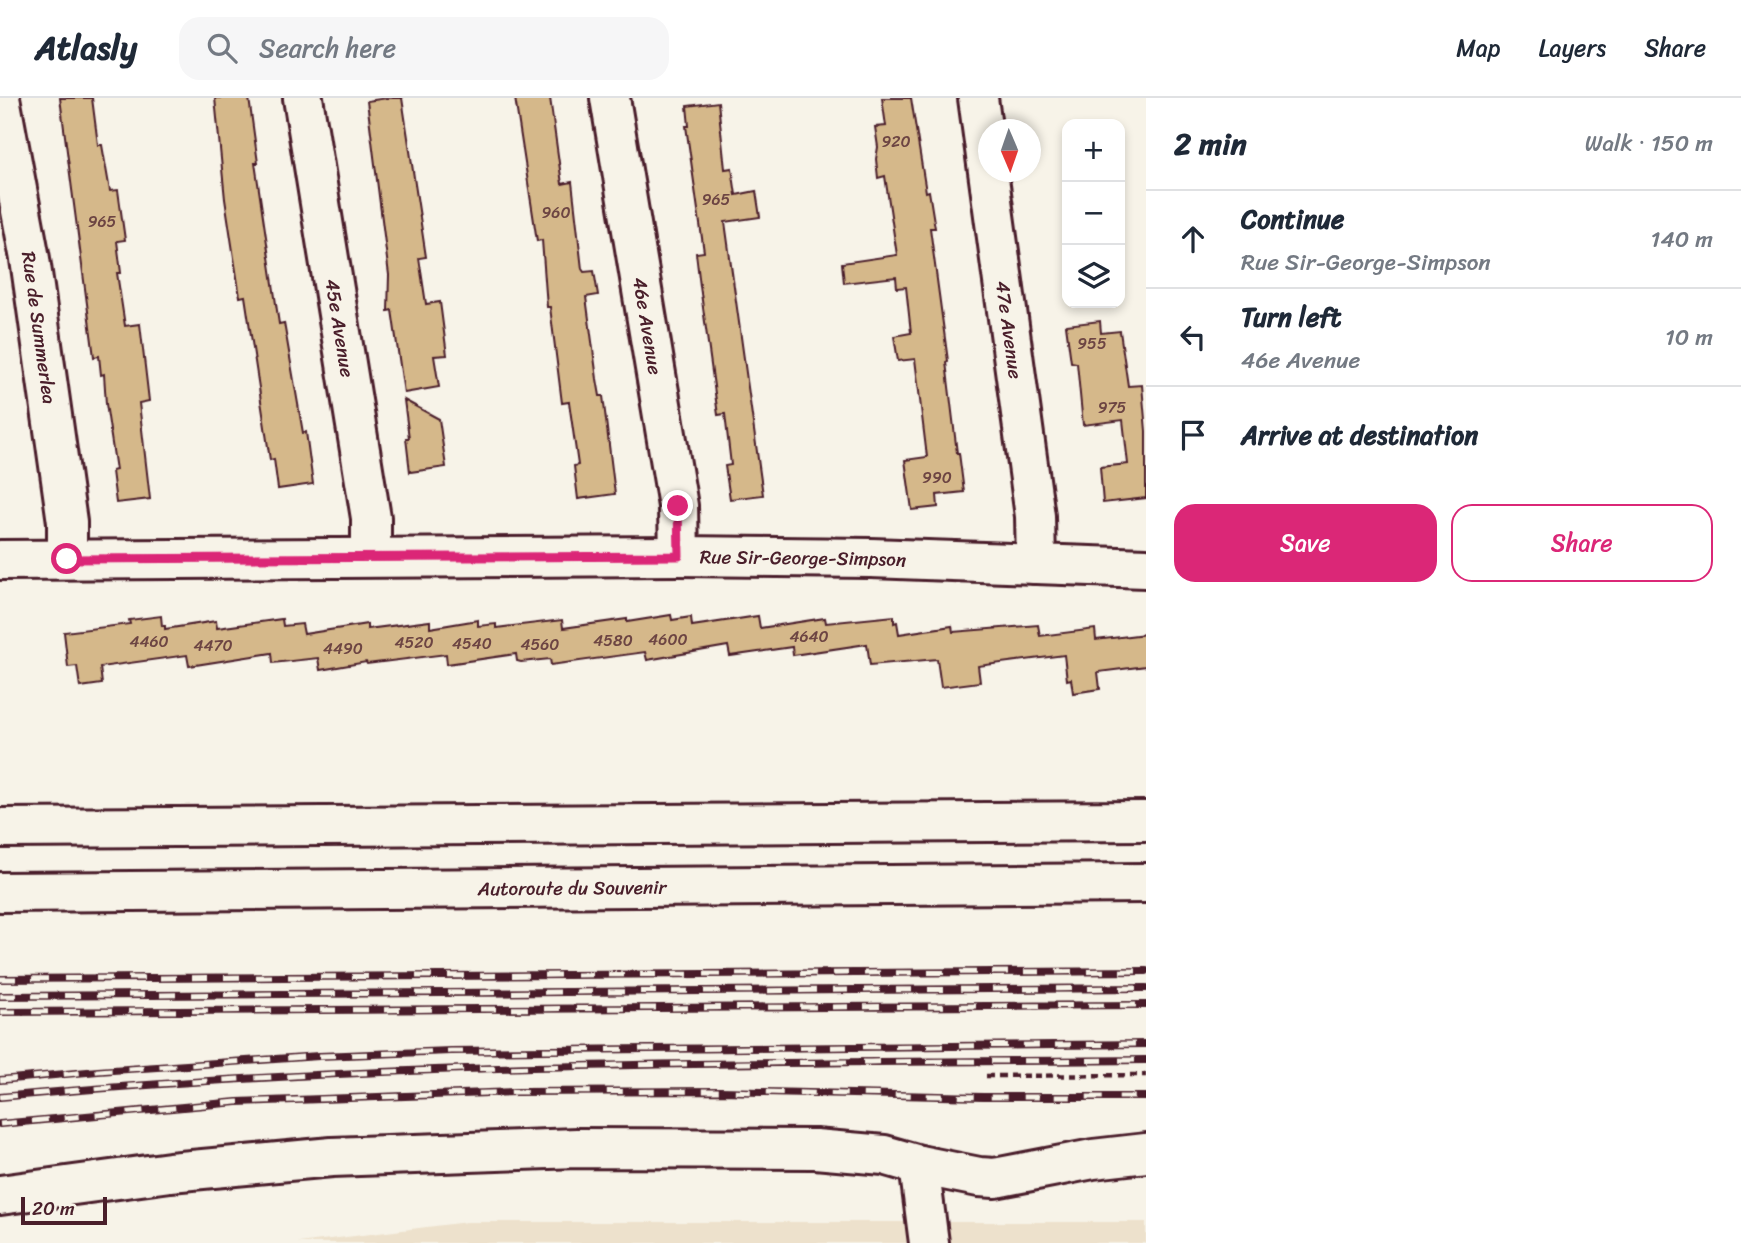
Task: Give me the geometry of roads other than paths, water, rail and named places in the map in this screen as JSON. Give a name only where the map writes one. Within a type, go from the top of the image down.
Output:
[{"type":"main road","name":"Rue de Summerlea","points":[[0,98],[34,287],[67,522],[67,559]]},
{"type":"main road","name":"45e Avenue","points":[[303,98],[370,518],[370,557]]},
{"type":"main road","name":"46e Avenue","points":[[610,98],[678,506],[679,556]]},
{"type":"main road","name":"47e Avenue","points":[[978,98],[1035,516],[1036,564]]},
{"type":"main road","name":"Rue Sir-George-Simpson","points":[[0,560],[679,556],[872,558],[1146,568]]},
{"type":"main road","points":[[0,828],[1146,821]]},
{"type":"main road","name":"Autoroute du Souvenir","points":[[0,891],[1146,883]]},
{"type":"main road","points":[[0,1195],[242,1165],[442,1152],[576,1148],[815,1149],[884,1155],[919,1165],[995,1178],[1093,1159],[1146,1153]]},
{"type":"main road","points":[[919,1165],[929,1243]]},
{"type":"railway","points":[[0,979],[1146,971]]},
{"type":"railway","points":[[0,996],[1146,988]]},
{"type":"railway","points":[[0,1012],[1146,1005]]},
{"type":"railway","points":[[0,1080],[319,1056],[451,1051],[1146,1044]]},
{"type":"railway","points":[[0,1097],[143,1085],[429,1070],[1146,1060]]},
{"type":"railway","points":[[0,1124],[237,1102],[516,1092],[720,1091],[983,1097],[1146,1097]]}]
